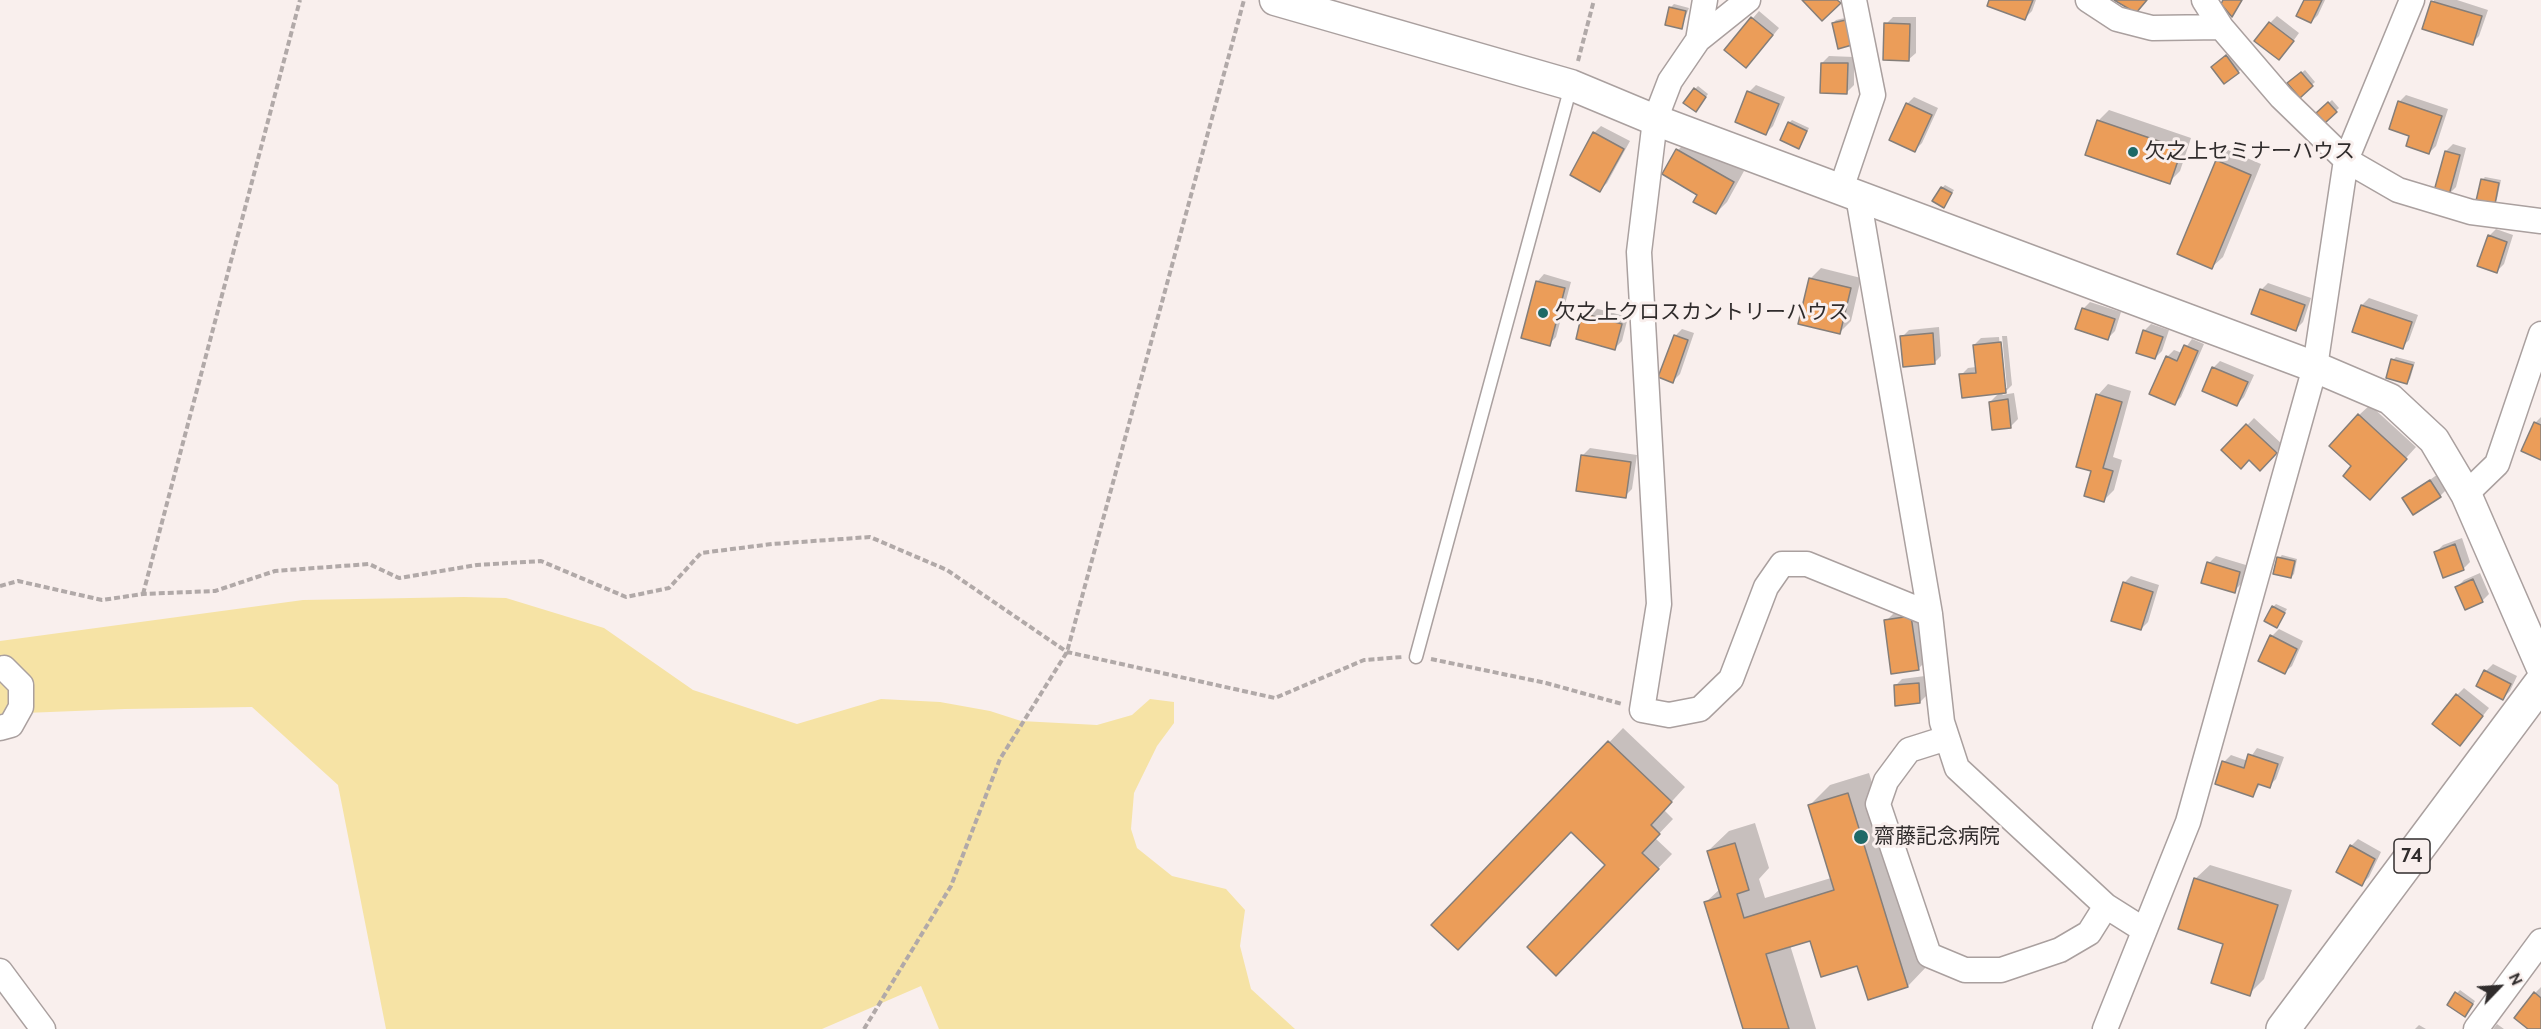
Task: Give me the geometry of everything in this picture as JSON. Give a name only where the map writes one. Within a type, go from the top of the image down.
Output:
[{"type":"main road","name":"74","points":[[2283,1029],[2541,683]]},
{"type":"street","points":[[1275,0],[1571,85],[1655,120],[2315,367],[2390,399],[2434,440],[2466,494],[2541,666]]},
{"type":"street","points":[[1698,40],[1705,0]]},
{"type":"street","points":[[1748,0],[1698,40],[1670,81],[1655,120],[1639,252],[1659,604],[1642,710],[1669,714],[1700,708],[1731,679],[1766,587],[1782,564],[1807,564],[1930,614]]},
{"type":"street","points":[[1854,0],[1873,95],[1850,192],[1930,614],[1942,722],[1957,768],[2106,906],[2144,930]]},
{"type":"street","points":[[2088,0],[2117,19],[2152,28],[2221,27]]},
{"type":"street","points":[[2204,0],[2221,27],[2281,97],[2346,160],[2398,190],[2471,212],[2541,221]]},
{"type":"street","points":[[2105,1029],[2188,822],[2315,367],[2346,160],[2412,0]]},
{"type":"street","points":[[2466,494],[2497,464],[2541,334]]},
{"type":"street","points":[[0,669],[4,668],[21,685],[21,707],[11,724],[0,728]]},
{"type":"street","points":[[1947,738],[1909,750],[1886,781],[1878,804],[1929,955],[1965,970],[2001,970],[2060,950],[2089,933],[2106,906]]},
{"type":"street","points":[[2476,1029],[2541,941]]},
{"type":"street","points":[[0,971],[43,1029]]},
{"type":"lane","points":[[1416,657],[1571,85]]},
{"type":"path","points":[[143,594],[300,0]]},
{"type":"path","points":[[864,1029],[951,886],[1000,759],[1067,652],[1244,0]]},
{"type":"path","points":[[1571,85],[1594,0]]},
{"type":"path","points":[[0,586],[18,581],[102,600],[143,594],[215,591],[275,571],[369,564],[399,578],[477,565],[541,561],[626,597],[669,588],[701,553],[772,544],[870,537],[947,570],[1067,652],[1275,698],[1364,660],[1416,657],[1461,664],[1546,683],[1642,710]]},
{"type":"shaded area","points":[[506,598],[604,628],[693,690],[797,724],[881,699],[940,702],[990,711],[1021,721],[1097,725],[1132,715],[1150,699],[1174,702],[1174,723],[1157,746],[1134,793],[1131,829],[1137,848],[1172,876],[1226,889],[1245,910],[1240,946],[1251,989],[1295,1029],[939,1029],[921,986],[822,1029],[386,1029],[338,785],[252,707],[0,714],[0,641],[303,600]]},
{"type":"building","points":[[1802,0],[1837,0],[1841,3],[1822,21]]},
{"type":"building","points":[[1989,0],[2033,0],[2025,20],[1987,6]]},
{"type":"building","points":[[2114,0],[2147,0],[2136,13]]},
{"type":"building","points":[[2223,0],[2242,0],[2232,17],[2221,4]]},
{"type":"building","points":[[2304,0],[2322,0],[2311,23],[2296,16]]},
{"type":"building","points":[[2431,1],[2482,16],[2473,45],[2422,29]]},
{"type":"building","points":[[1669,7],[1686,11],[1682,29],[1665,25]]},
{"type":"building","points":[[1751,17],[1773,35],[1746,68],[1724,50]]},
{"type":"building","points":[[1846,20],[1852,45],[1838,49],[1832,23]]},
{"type":"building","points":[[2269,22],[2294,41],[2279,60],[2254,41]]},
{"type":"building","points":[[1884,23],[1910,24],[1909,61],[1883,60]]},
{"type":"building","points":[[2226,55],[2239,73],[2224,84],[2211,67]]},
{"type":"building","points":[[1821,63],[1848,63],[1847,94],[1820,93]]},
{"type":"building","points":[[2301,72],[2313,86],[2300,98],[2287,83]]},
{"type":"building","points":[[1694,88],[1706,97],[1696,112],[1683,103]]},
{"type":"building","points":[[1747,91],[1779,104],[1766,135],[1735,122]]},
{"type":"building","points":[[2398,101],[2442,116],[2429,154],[2406,146],[2409,136],[2389,129]]},
{"type":"building","points":[[2328,102],[2337,112],[2325,123],[2316,113]]},
{"type":"building","points":[[1906,103],[1932,115],[1915,152],[1889,140]]},
{"type":"building","name":"欠之上セミナーハウス","points":[[2097,120],[2182,149],[2170,184],[2085,155]]},
{"type":"building","points":[[1788,122],[1807,131],[1799,149],[1780,140]]},
{"type":"building","points":[[1593,132],[1624,149],[1600,192],[1570,175]]},
{"type":"building","points":[[1676,149],[1734,182],[1716,214],[1693,202],[1697,195],[1662,174]]},
{"type":"building","points":[[2445,151],[2460,155],[2449,195],[2434,191]]},
{"type":"building","points":[[2216,160],[2251,175],[2212,269],[2177,254]]},
{"type":"building","points":[[2481,179],[2499,183],[2495,204],[2476,201]]},
{"type":"building","points":[[1941,187],[1952,193],[1944,208],[1932,201]]},
{"type":"building","points":[[2488,235],[2507,242],[2497,273],[2477,266]]},
{"type":"building","points":[[1809,278],[1851,288],[1840,334],[1798,324]]},
{"type":"building","name":"欠之上クロスカントリーハウス","points":[[1536,281],[1565,288],[1550,346],[1521,338]]},
{"type":"building","points":[[2260,289],[2305,305],[2296,331],[2251,314]]},
{"type":"building","points":[[2361,305],[2412,322],[2403,349],[2352,332]]},
{"type":"building","points":[[2082,308],[2115,319],[2108,340],[2075,329]]},
{"type":"building","points":[[1582,313],[1622,324],[1615,350],[1576,339]]},
{"type":"building","points":[[2143,330],[2163,337],[2155,359],[2136,353]]},
{"type":"building","points":[[1933,333],[1935,364],[1903,367],[1900,336]]},
{"type":"building","points":[[1674,335],[1688,340],[1673,383],[1658,377]]},
{"type":"building","points":[[2001,342],[2006,393],[1962,398],[1959,374],[1976,373],[1973,345]]},
{"type":"building","points":[[2184,345],[2198,351],[2175,405],[2149,394],[2166,356],[2177,361]]},
{"type":"building","points":[[2391,359],[2413,365],[2407,384],[2386,378]]},
{"type":"building","points":[[2212,367],[2248,382],[2237,406],[2202,391]]},
{"type":"building","points":[[2096,394],[2122,402],[2103,468],[2113,471],[2104,502],[2084,496],[2091,471],[2076,467]]},
{"type":"building","points":[[2008,399],[2011,428],[1992,430],[1989,402]]},
{"type":"building","points":[[2358,414],[2407,459],[2370,500],[2343,476],[2351,466],[2329,446]]},
{"type":"building","points":[[2534,422],[2541,425],[2541,460],[2521,451]]},
{"type":"building","points":[[2246,424],[2277,453],[2260,471],[2249,460],[2241,469],[2221,450]]},
{"type":"building","points":[[1581,455],[1631,462],[1626,498],[1576,491]]},
{"type":"building","points":[[2430,480],[2441,497],[2413,515],[2402,498]]},
{"type":"building","points":[[2455,544],[2464,570],[2443,578],[2434,552]]},
{"type":"building","points":[[2277,557],[2295,561],[2291,578],[2273,574]]},
{"type":"building","points":[[2207,562],[2240,572],[2235,593],[2201,583]]},
{"type":"building","points":[[2473,579],[2483,602],[2465,610],[2455,587]]},
{"type":"building","points":[[2123,582],[2153,592],[2141,630],[2111,621]]},
{"type":"building","points":[[2272,606],[2285,613],[2277,628],[2264,621]]},
{"type":"building","points":[[1911,616],[1919,670],[1891,674],[1884,620]]},
{"type":"building","points":[[2270,635],[2297,649],[2285,674],[2258,661]]},
{"type":"building","points":[[2484,670],[2511,684],[2503,700],[2476,686]]},
{"type":"building","points":[[1919,683],[1920,703],[1895,706],[1894,685]]},
{"type":"building","points":[[2456,694],[2483,716],[2460,746],[2432,724]]},
{"type":"building","points":[[1608,741],[1672,802],[1651,825],[1660,834],[1642,853],[1659,869],[1556,976],[1527,947],[1605,865],[1571,832],[1458,950],[1431,925]]},
{"type":"building","points":[[2248,754],[2278,764],[2270,788],[2258,784],[2253,797],[2215,784],[2222,761],[2244,768]]},
{"type":"building","points":[[1848,793],[1908,987],[1868,1000],[1857,966],[1821,977],[1810,941],[1766,954],[1789,1029],[1743,1029],[1704,902],[1721,897],[1707,851],[1735,843],[1749,890],[1737,894],[1744,918],[1834,890],[1808,805]]},
{"type":"building","points":[[2350,845],[2375,859],[2362,886],[2336,872]]},
{"type":"building","points":[[2194,878],[2278,905],[2250,996],[2211,983],[2223,944],[2178,929]]},
{"type":"building","points":[[2455,992],[2473,1004],[2465,1017],[2447,1005]]},
{"type":"building","points":[[2534,992],[2541,998],[2541,1029],[2528,1029],[2514,1018]]},
{"type":"place","name":"欠之上セミナーハウス","points":[[2133,152]]},
{"type":"place","name":"欠之上クロスカントリーハウス","points":[[1543,313]]},
{"type":"place","name":"齋藤記念病院","points":[[1861,837]]}]
